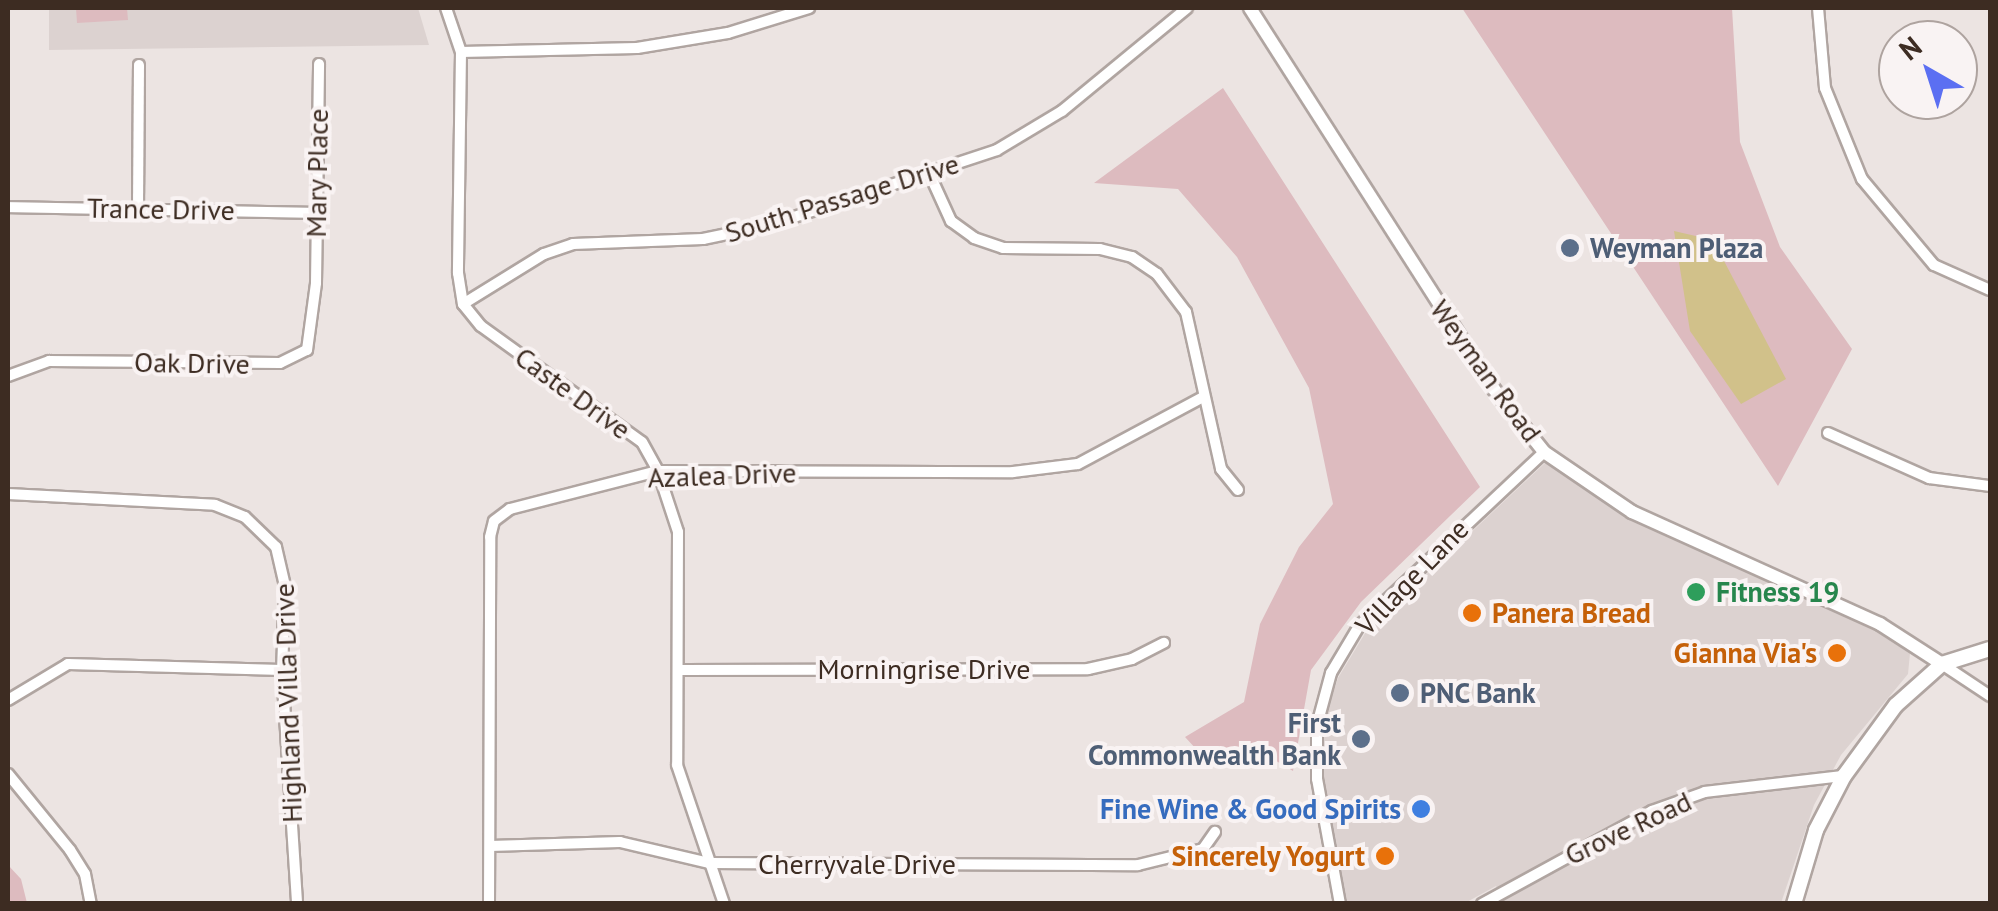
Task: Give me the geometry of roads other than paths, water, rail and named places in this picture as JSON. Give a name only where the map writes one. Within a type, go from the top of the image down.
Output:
[{"type":"main road","points":[[1794,904],[1816,830],[1844,776],[1896,705],[1942,664],[1990,649]]},
{"type":"street","points":[[446,8],[461,52],[458,273],[463,304]]},
{"type":"street","points":[[461,52],[637,48],[728,33],[809,8]]},
{"type":"street","name":"South Passage Drive","points":[[463,304],[544,254],[573,244],[702,239],[930,175],[997,150],[1062,112],[1187,8]]},
{"type":"street","name":"Weyman Road","points":[[1250,8],[1434,300],[1544,452],[1632,512],[1880,624],[1942,664]]},
{"type":"street","points":[[1818,8],[1824,88],[1862,179],[1934,265],[1990,290]]},
{"type":"street","name":"Mary Place","points":[[316,283],[319,64]]},
{"type":"street","points":[[138,208],[139,65]]},
{"type":"street","points":[[930,175],[951,221],[974,238],[1003,248],[1100,249],[1132,257],[1157,274],[1186,312],[1220,470],[1238,490]]},
{"type":"street","name":"Trance Drive","points":[[8,207],[315,214]]},
{"type":"street","name":"Oak Drive","points":[[8,376],[49,361],[280,363],[308,350],[316,283]]},
{"type":"street","name":"Caste Drive","points":[[463,304],[480,326],[642,442],[658,472],[678,532],[678,764],[724,904]]},
{"type":"street","name":"Azalea Drive","points":[[489,904],[494,521],[510,508],[658,472],[1012,472],[1078,464],[1203,397]]},
{"type":"street","points":[[1828,433],[1928,478],[1990,486]]},
{"type":"street","name":"Village Lane","points":[[1340,904],[1317,779],[1317,725],[1330,673],[1359,626],[1544,452]]},
{"type":"street","name":"Highland Villa Drive","points":[[8,494],[215,504],[245,517],[264,531],[283,567],[282,670],[297,904]]},
{"type":"street","name":"Morningrise Drive","points":[[680,670],[1088,668],[1132,659],[1164,642]]},
{"type":"street","points":[[8,700],[68,664],[282,670]]},
{"type":"street","points":[[1942,664],[1990,696]]},
{"type":"street","points":[[8,774],[86,874],[91,904]]},
{"type":"street","name":"Grove Road","points":[[1482,904],[1652,811],[1695,796],[1844,776]]},
{"type":"street","name":"Cherryvale Drive","points":[[490,846],[620,842],[709,863],[1138,865],[1204,850],[1215,832]]},
{"type":"place","name":"Weyman Plaza","points":[[1570,248]]},
{"type":"place","name":"Fitness 19","points":[[1696,592]]},
{"type":"place","name":"Panera Bread","points":[[1472,613]]},
{"type":"place","name":"Gianna Via's","points":[[1837,653]]},
{"type":"place","name":"PNC Bank","points":[[1400,693]]},
{"type":"place","name":"First Commonwealth Bank","points":[[1361,739]]},
{"type":"place","name":"Fine Wine & Good Spirits","points":[[1421,809]]},
{"type":"place","name":"Sincerely Yogurt","points":[[1385,856]]}]
